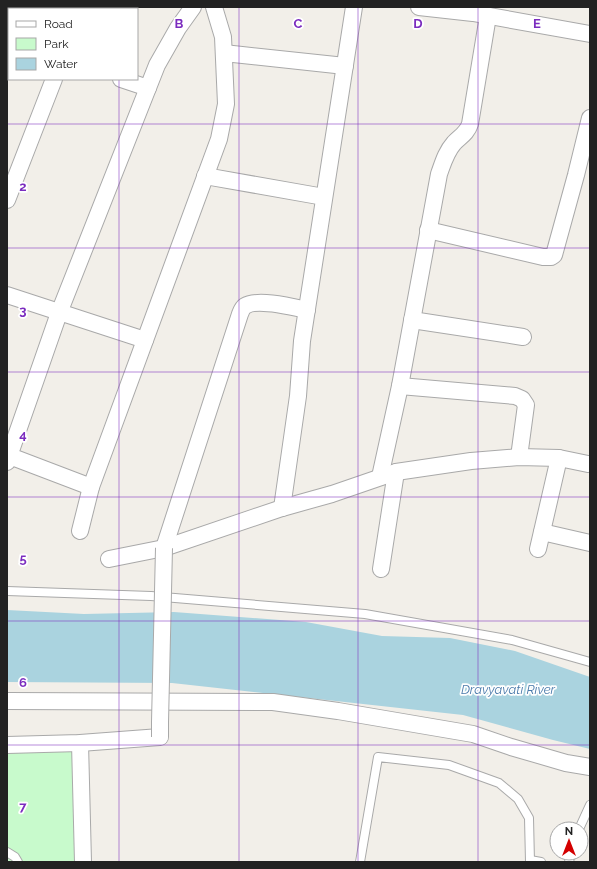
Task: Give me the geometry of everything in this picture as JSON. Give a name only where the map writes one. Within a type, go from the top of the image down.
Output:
[{"type":"street","points":[[91,487],[8,458],[60,313],[157,65],[168,45],[193,7]]},
{"type":"street","points":[[80,531],[91,487],[218,139],[226,104],[223,37],[214,7]]},
{"type":"street","points":[[282,508],[298,396],[302,342],[354,7]]},
{"type":"street","points":[[419,7],[479,12],[590,34]]},
{"type":"street","points":[[381,569],[388,475],[400,386],[439,174],[446,154],[454,143],[468,131],[470,124],[479,12]]},
{"type":"street","points":[[224,53],[345,66]]},
{"type":"street","points":[[7,200],[54,80]]},
{"type":"street","points":[[123,80],[148,88]]},
{"type":"street","points":[[428,230],[543,257],[551,257],[554,255],[590,118]]},
{"type":"street","points":[[205,176],[324,197]]},
{"type":"street","points":[[7,295],[145,340]]},
{"type":"street","points":[[7,745],[80,744],[160,736],[164,548],[240,314],[244,307],[252,304],[278,304],[307,310]]},
{"type":"street","points":[[412,320],[523,337]]},
{"type":"street","points":[[400,386],[515,396],[522,398],[526,405],[519,457]]},
{"type":"street","points":[[109,560],[164,548],[282,508],[332,494],[388,475],[471,461],[519,457],[559,458],[588,464]]},
{"type":"street","points":[[538,549],[559,458]]},
{"type":"street","points":[[542,532],[590,543]]},
{"type":"street","points":[[7,701],[272,702],[338,711],[473,734],[566,763],[590,767]]},
{"type":"street","points":[[80,744],[83,862]]},
{"type":"lane","points":[[7,591],[150,596],[365,614],[512,640],[590,662]]},
{"type":"lane","points":[[360,862],[378,757],[449,765],[499,783],[518,799],[529,818],[530,861],[541,862]]},
{"type":"lane","points":[[583,821],[590,806]]},
{"type":"lane","points":[[7,852],[15,856],[18,862]]},
{"type":"green space","points":[[80,743],[81,862],[7,862],[7,745]]},
{"type":"water","name":"Dravyavati River","points":[[7,610],[84,614],[174,612],[306,622],[382,636],[450,638],[515,651],[590,677],[590,749],[463,715],[172,683],[7,682]]}]
